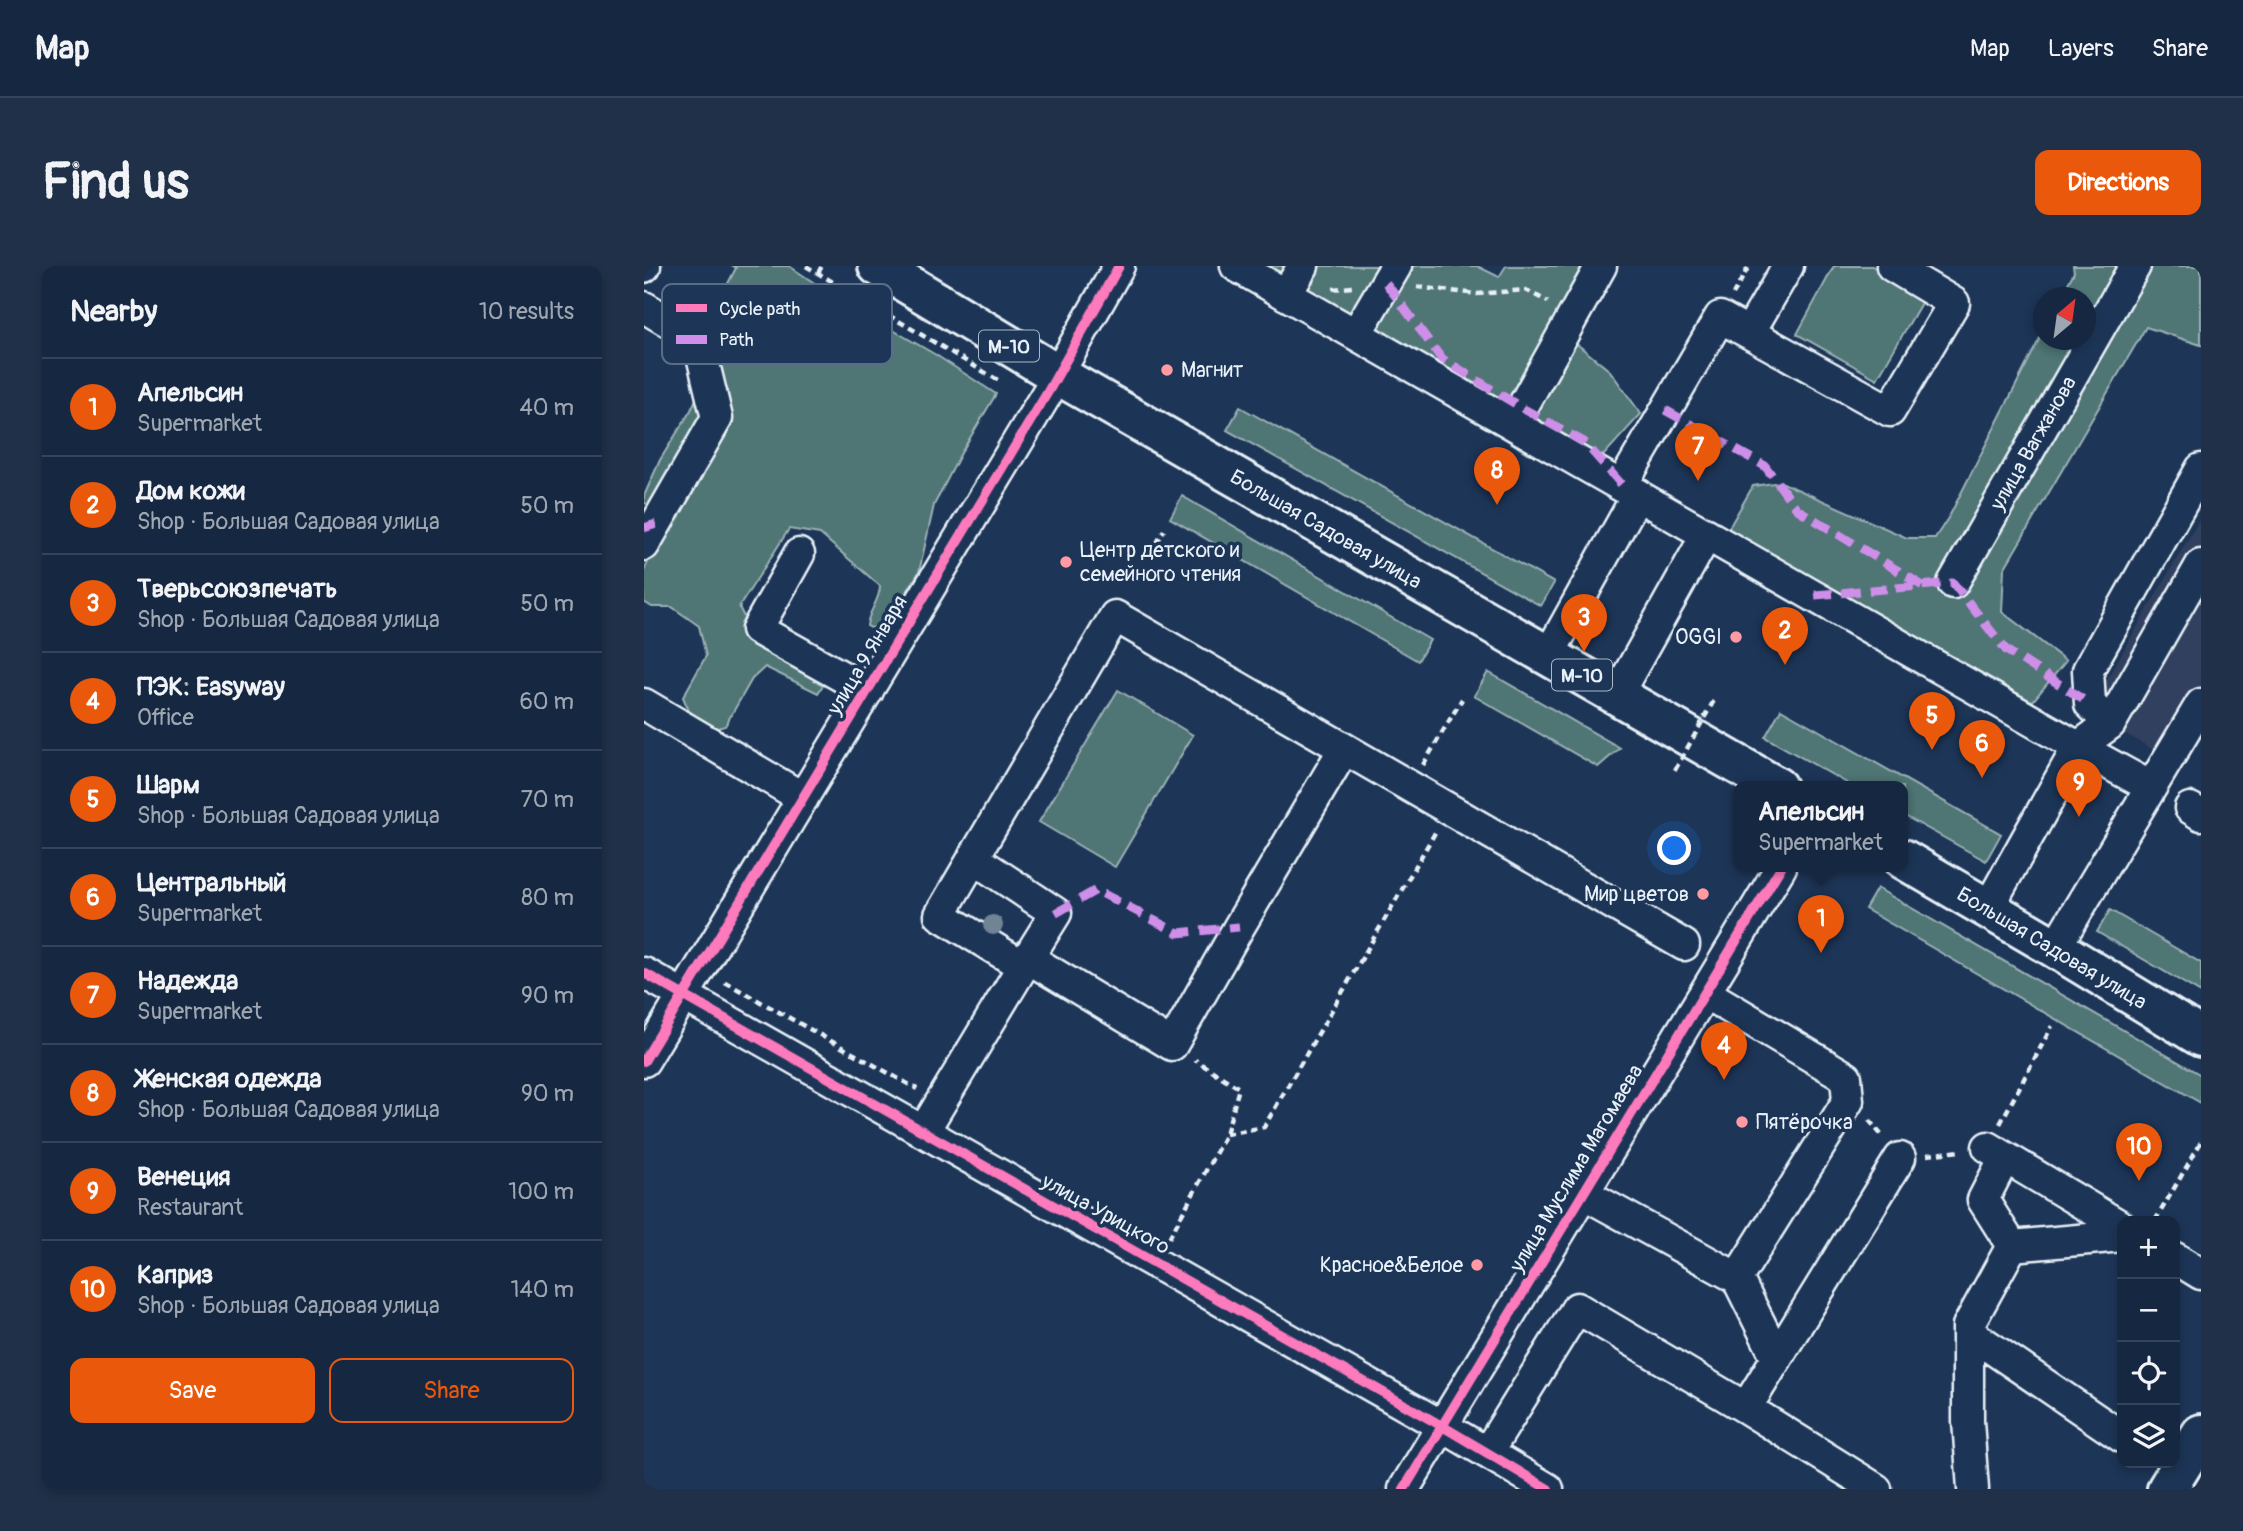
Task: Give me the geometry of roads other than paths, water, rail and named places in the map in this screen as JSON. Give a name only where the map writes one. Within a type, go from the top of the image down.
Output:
[{"type":"main road","name":"Большая Садовая улица","points":[[878,266],[1049,390],[1548,656],[1767,781]]},
{"type":"main road","name":"Большая Садовая улица","points":[[1908,862],[2201,1037]]},
{"type":"main road","points":[[2174,1479],[2201,1434]]},
{"type":"street","name":"улица 9 Января","points":[[644,1061],[1049,390],[1119,266]]},
{"type":"street","points":[[1236,266],[2151,787]]},
{"type":"street","points":[[1286,295],[1303,266]]},
{"type":"street","points":[[1513,424],[1601,266]]},
{"type":"street","points":[[1749,333],[1788,266]]},
{"type":"street","points":[[1548,656],[1720,317],[1890,411],[1954,303],[1892,266]]},
{"type":"street","name":"улица Вагжанова","points":[[1952,583],[2135,266]]},
{"type":"street","points":[[1356,334],[1391,274]]},
{"type":"street","points":[[644,307],[662,318]]},
{"type":"street","points":[[644,545],[717,418],[704,364]]},
{"type":"street","points":[[2110,724],[2090,704],[2088,670],[2201,469]]},
{"type":"street","points":[[1617,695],[1707,534]]},
{"type":"street","points":[[799,554],[757,629],[868,691]]},
{"type":"street","points":[[1988,908],[2078,747],[2110,724],[2201,565]]},
{"type":"street","points":[[1344,749],[1172,1045],[940,915],[1115,616],[1684,945]]},
{"type":"street","points":[[644,704],[803,798]]},
{"type":"street","points":[[2055,948],[2201,704]]},
{"type":"street","points":[[923,1132],[1056,914],[973,859]]},
{"type":"street","name":"улица Муслима Магомаева","points":[[1404,1489],[1778,872]]},
{"type":"street","name":"улица Урицкого","points":[[644,973],[1442,1426],[1548,1489]]},
{"type":"street","points":[[1705,993],[1846,1077],[1848,1101],[1737,1278]]},
{"type":"street","points":[[2012,1246],[1983,1200],[1996,1152],[2117,1224]]},
{"type":"street","points":[[1746,1408],[1900,1158]]},
{"type":"street","points":[[1583,1193],[1737,1278],[1777,1358]]},
{"type":"street","points":[[2012,1246],[2117,1236]]},
{"type":"street","points":[[1973,1489],[1968,1421],[1968,1326],[2012,1246]]},
{"type":"street","points":[[2180,1261],[2201,1274]]},
{"type":"street","points":[[1487,1453],[1577,1308],[1876,1489]]},
{"type":"street","points":[[1968,1332],[2117,1434]]},
{"type":"place","name":"Магнит","points":[[1167,370]]},
{"type":"place","name":"Надежда","points":[[1698,481]]},
{"type":"place","name":"Женская одежда","points":[[1497,505]]},
{"type":"place","name":"Центр детского и семейного чтения","points":[[1066,562]]},
{"type":"place","name":"OGGI","points":[[1736,637]]},
{"type":"place","name":"Тверьсоюзпечать","points":[[1584,652]]},
{"type":"place","name":"Дом кожи","points":[[1785,665]]},
{"type":"place","name":"Шарм","points":[[1932,750]]},
{"type":"place","name":"Центральный","points":[[1982,778]]},
{"type":"place","name":"Венеция","points":[[2079,817]]},
{"type":"place","name":"Мир цветов","points":[[1703,894]]},
{"type":"place","name":"Апельсин","points":[[1821,953]]},
{"type":"place","name":"ПЭК: Easyway","points":[[1724,1080]]},
{"type":"place","name":"Пятёрочка","points":[[1742,1122]]},
{"type":"place","name":"Каприз","points":[[2139,1181]]},
{"type":"place","name":"Красное&Белое","points":[[1477,1265]]}]
